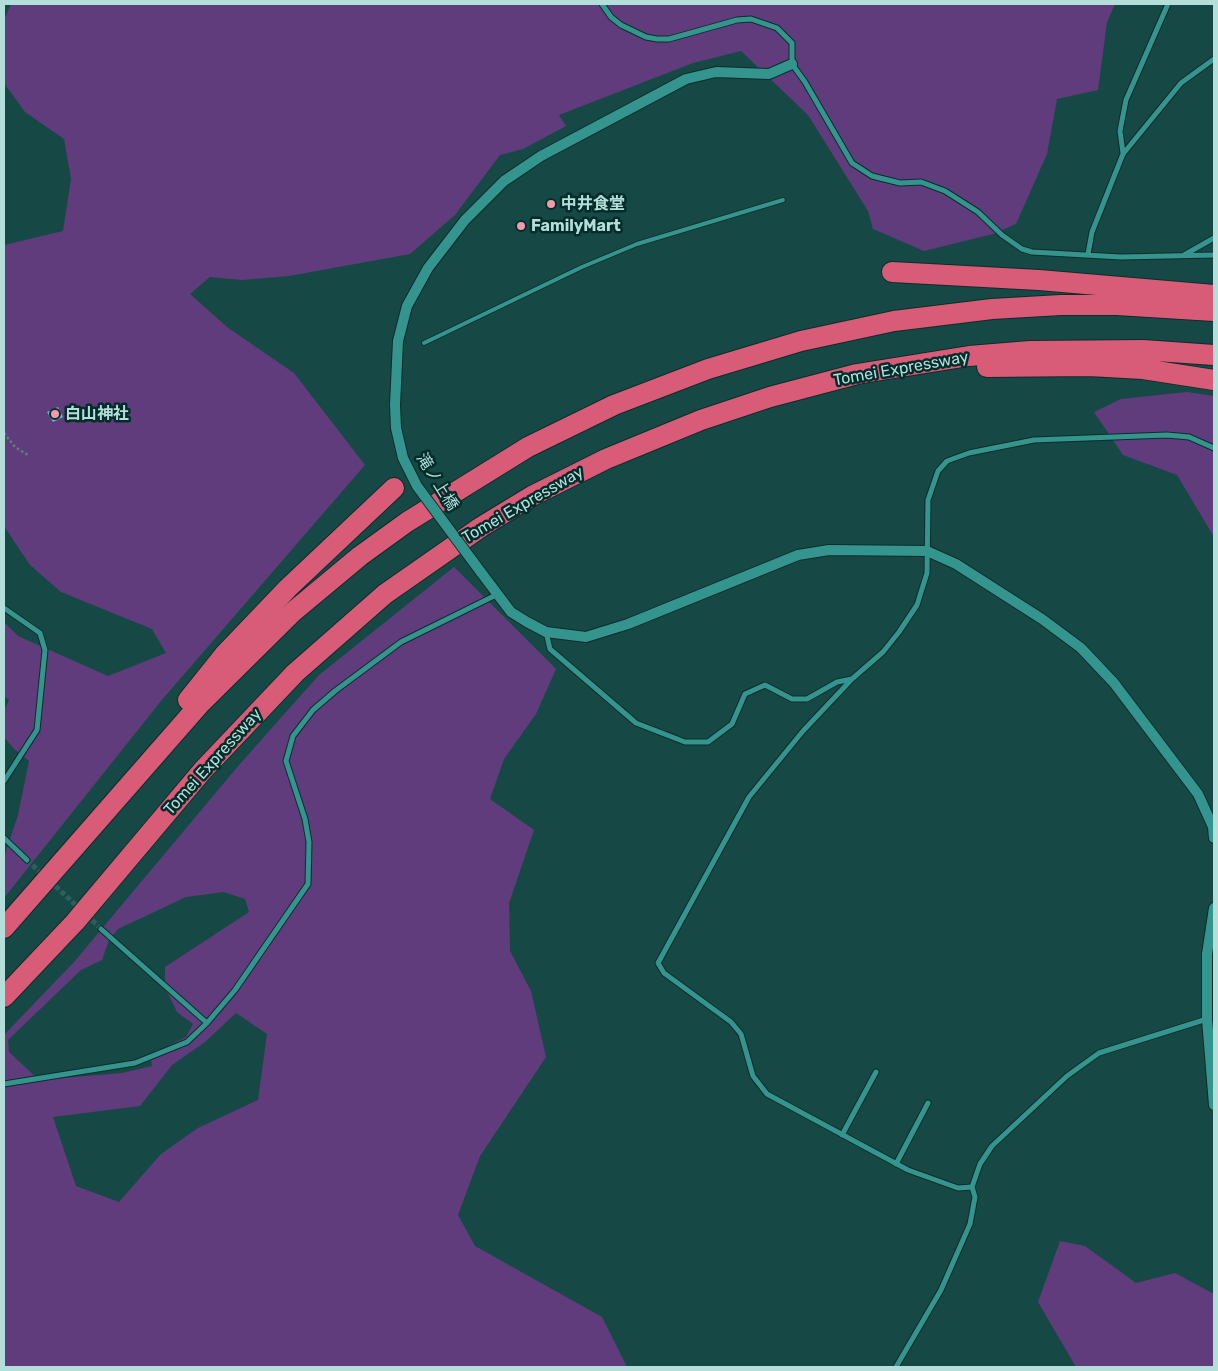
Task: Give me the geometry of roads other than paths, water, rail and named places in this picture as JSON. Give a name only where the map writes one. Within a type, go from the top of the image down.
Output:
[{"type":"highway","points":[[892,272],[1038,280],[1214,295]]},
{"type":"highway","points":[[4,928],[200,704],[294,611],[360,556],[407,522],[492,467],[528,447],[614,405],[754,354],[801,341],[894,321],[992,309],[1061,305],[1117,305],[1214,310]]},
{"type":"highway","name":"Tomei Expressway","points":[[4,997],[75,922],[203,770],[260,708],[351,622],[427,563],[532,496],[636,446],[701,420],[770,397],[857,374],[969,356],[1030,351],[1144,350],[1214,354]]},
{"type":"highway","points":[[636,446],[844,390],[989,367],[1089,366],[1143,369],[1214,380]]},
{"type":"highway","points":[[139,772],[185,703],[224,655],[288,588],[394,488]]},
{"type":"street","points":[[602,4],[610,17],[620,25],[646,37],[657,39],[669,39],[736,20],[751,19],[777,28],[792,43],[792,64],[805,82],[852,163],[872,176],[900,183],[921,182],[945,191],[978,212],[1002,235],[1022,249],[1032,252],[1121,257],[1214,256]]},
{"type":"street","points":[[1123,154],[1120,131],[1126,100],[1168,4]]},
{"type":"street","points":[[1088,254],[1092,232],[1123,154],[1181,83],[1214,59]]},
{"type":"street","name":"滝ノ上橋","points":[[546,632],[511,612],[496,595],[417,486],[403,458],[396,428],[394,405],[398,340],[407,306],[428,268],[465,220],[504,181],[541,156],[686,78],[716,72],[768,74],[792,64]]},
{"type":"street","points":[[1183,256],[1214,238]]},
{"type":"street","points":[[972,1187],[958,1188],[896,1164],[767,1094],[753,1076],[741,1034],[731,1022],[664,973],[658,963],[749,797],[803,731],[852,679],[883,652],[917,605],[927,573],[928,500],[938,471],[948,460],[968,453],[1034,440],[1167,435],[1189,437],[1214,448]]},
{"type":"street","points":[[852,679],[837,682],[807,699],[792,699],[765,685],[745,694],[732,724],[708,742],[685,742],[636,723],[550,649],[546,632],[586,638],[605,633],[798,555],[829,550],[927,551],[956,564],[1042,619],[1081,648],[1114,683],[1198,794],[1213,827],[1214,838]]},
{"type":"street","points":[[4,1084],[135,1063],[187,1042],[207,1023],[235,990],[308,884],[309,842],[305,819],[286,761],[293,736],[313,710],[335,691],[401,642],[496,595]]},
{"type":"street","points":[[4,608],[40,633],[45,650],[37,730],[4,779]]},
{"type":"street","points":[[4,838],[27,860]]},
{"type":"street","points":[[1214,908],[1207,954],[1207,1019],[1214,1106]]},
{"type":"street","points":[[101,929],[207,1023]]},
{"type":"street","points":[[896,1367],[941,1290],[970,1224],[975,1197],[972,1187],[980,1164],[992,1146],[1067,1076],[1099,1053],[1207,1019]]},
{"type":"street","points":[[842,1135],[876,1072]]},
{"type":"street","points":[[896,1164],[928,1103]]},
{"type":"lane","points":[[424,343],[582,267],[619,252],[783,200]]},
{"type":"tunnel","points":[[27,860],[44,876]]},
{"type":"tunnel","points":[[50,881],[81,910]]},
{"type":"tunnel","points":[[87,915],[101,929]]},
{"type":"place","name":"中井食堂","points":[[551,204]]},
{"type":"place","name":"FamilyMart","points":[[521,226]]},
{"type":"place","name":"白山神社","points":[[55,414]]}]
